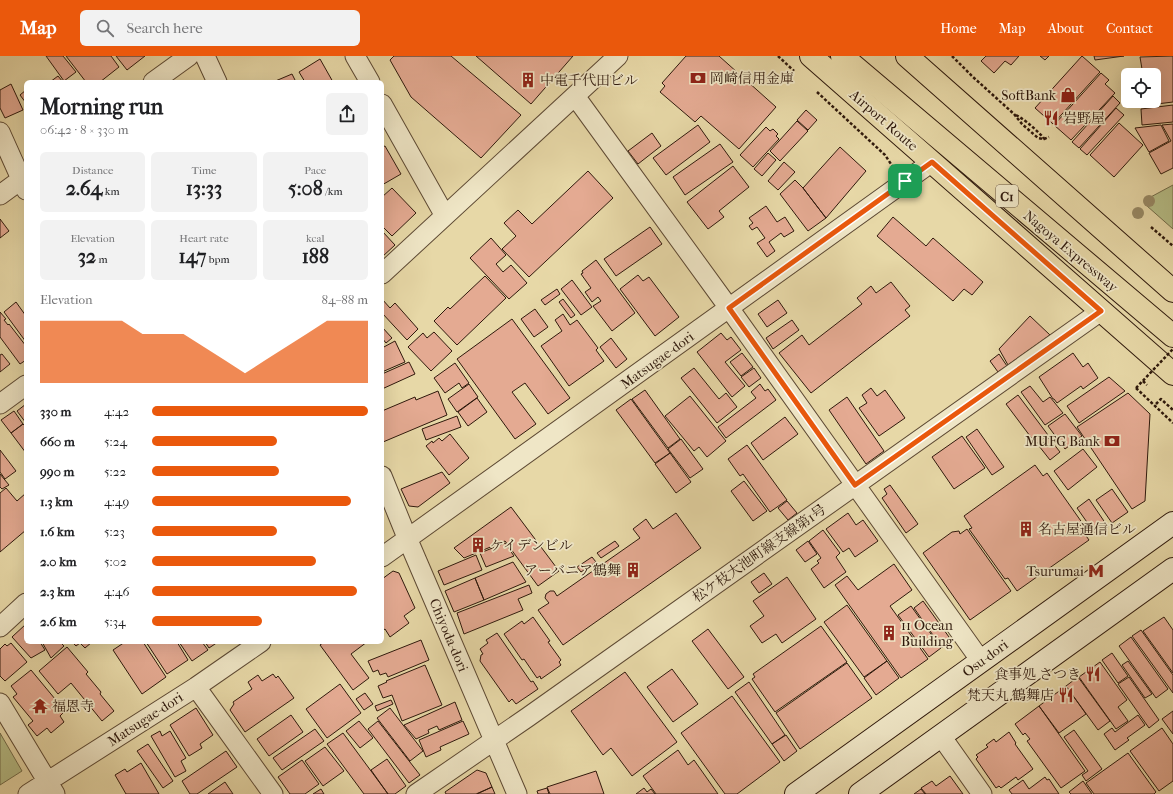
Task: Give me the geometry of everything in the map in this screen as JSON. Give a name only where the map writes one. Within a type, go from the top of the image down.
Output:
[{"type":"main road","name":"Airport Route","points":[[811,56],[1173,374]]},
{"type":"main road","name":"Nagoya Expressway","points":[[842,56],[1173,336]]},
{"type":"main road","points":[[914,58],[1173,291]]},
{"type":"street","points":[[156,80],[189,56]]},
{"type":"street","points":[[205,56],[216,80]]},
{"type":"street","points":[[355,56],[369,80]]},
{"type":"street","points":[[384,272],[618,56]]},
{"type":"street","points":[[575,96],[729,308],[981,661]]},
{"type":"street","points":[[384,108],[445,216]]},
{"type":"street","points":[[0,132],[24,182],[0,195]]},
{"type":"street","name":"Matsugae-dori","points":[[384,556],[408,540],[932,162]]},
{"type":"street","name":"松ケ枝大池町線支線第1号","points":[[416,794],[495,740],[1101,311]]},
{"type":"street","points":[[0,404],[24,386]]},
{"type":"street","name":"Chiyoda-dori","points":[[384,481],[517,794]]},
{"type":"street","name":"Osu-dori","points":[[796,794],[1173,523]]},
{"type":"street","points":[[860,794],[1173,569]]},
{"type":"street","points":[[0,627],[24,605]]},
{"type":"street","name":"Matsugae-dori","points":[[28,794],[52,788],[258,644]]},
{"type":"street","points":[[196,687],[273,794]]},
{"type":"street","points":[[0,703],[52,788]]},
{"type":"street","points":[[941,736],[982,794]]},
{"type":"path","points":[[778,56],[795,72]]},
{"type":"path","points":[[952,56],[1038,138],[1044,139],[1049,137]]},
{"type":"path","name":"Airport Route","points":[[812,88],[884,155],[895,170]]},
{"type":"path","points":[[1014,114],[1028,123],[1043,136],[1044,139]]},
{"type":"path","points":[[1151,227],[1173,246]]},
{"type":"path","points":[[1173,349],[1136,388],[1173,423]]},
{"type":"path","points":[[1143,381],[1147,386]]},
{"type":"path","points":[[1156,404],[1161,399],[1173,410]]},
{"type":"green space","points":[[1173,185],[1173,229],[1147,206],[1147,199]]},
{"type":"green space","points":[[0,733],[22,771],[0,785]]},
{"type":"building","points":[[46,56],[63,56],[76,72],[63,80]]},
{"type":"building","points":[[66,56],[111,56],[119,67],[103,80],[84,80]]},
{"type":"building","points":[[116,56],[145,56],[127,70]]},
{"type":"building","points":[[394,56],[451,56],[521,115],[481,158],[411,97],[390,60]]},
{"type":"building","name":"中電千代田ビル","points":[[476,56],[573,56],[531,104]]},
{"type":"building","points":[[686,56],[719,56],[776,107],[739,149],[701,116],[695,122],[660,92],[665,86],[662,83]]},
{"type":"building","points":[[986,56],[1019,56],[1011,65],[1005,61],[994,73],[981,61]]},
{"type":"building","points":[[1040,56],[1049,56],[1045,60]]},
{"type":"building","points":[[1082,56],[1100,72],[1053,124],[1035,108]]},
{"type":"building","points":[[1094,56],[1124,56],[1095,60]]},
{"type":"building","points":[[1173,56],[1173,102],[1161,103],[1161,68],[1142,68],[1140,57]]},
{"type":"building","points":[[320,59],[332,80],[304,80],[299,72]]},
{"type":"building","points":[[1101,73],[1109,80],[1105,84],[1115,93],[1071,140],[1054,125]]},
{"type":"building","points":[[292,74],[295,80],[278,80]]},
{"type":"building","points":[[58,76],[61,80],[53,80]]},
{"type":"building","points":[[11,84],[23,110],[5,118],[0,108],[0,90]]},
{"type":"building","points":[[24,92],[24,100],[20,95]]},
{"type":"building","points":[[1113,96],[1120,103],[1079,148],[1072,142]]},
{"type":"building","points":[[1173,105],[1173,122],[1142,125],[1141,109],[1161,108],[1161,106]]},
{"type":"building","points":[[1116,108],[1124,115],[1087,155],[1080,149]]},
{"type":"building","points":[[806,110],[817,120],[808,130],[797,120]]},
{"type":"building","points":[[797,121],[808,131],[780,161],[770,151]]},
{"type":"building","points":[[1119,123],[1143,145],[1114,177],[1090,155]]},
{"type":"building","points":[[1173,124],[1173,168],[1161,174],[1149,153],[1171,141],[1162,125]]},
{"type":"building","points":[[698,125],[710,142],[666,175],[653,158]]},
{"type":"building","points":[[1161,125],[1169,141],[1149,152],[1135,128]]},
{"type":"building","points":[[766,127],[770,131],[773,129],[778,134],[776,136],[779,139],[753,167],[740,155]]},
{"type":"building","points":[[652,133],[661,146],[638,164],[628,151]]},
{"type":"building","points":[[720,144],[733,162],[685,195],[673,177]]},
{"type":"building","points":[[384,146],[401,174],[384,184]]},
{"type":"building","points":[[840,147],[866,171],[826,218],[803,188]]},
{"type":"building","points":[[768,153],[776,160],[762,176],[754,169]]},
{"type":"building","points":[[784,162],[795,172],[778,190],[768,181]]},
{"type":"building","points":[[733,166],[749,187],[719,211],[724,217],[708,229],[687,202]]},
{"type":"building","points":[[588,171],[613,198],[529,277],[502,249],[516,236],[504,223],[518,210],[532,224]]},
{"type":"building","points":[[795,180],[826,218],[808,231],[780,194]]},
{"type":"building","points":[[392,188],[416,213],[392,236],[384,228],[384,195]]},
{"type":"building","points":[[766,206],[777,222],[785,217],[794,231],[784,237],[781,233],[769,242],[775,251],[767,257],[757,243],[765,238],[757,227],[752,230],[749,226],[753,223],[749,218]]},
{"type":"building","points":[[893,217],[926,246],[933,238],[983,282],[972,295],[964,289],[953,301],[877,236]]},
{"type":"building","points":[[0,219],[9,231],[0,238]]},
{"type":"building","points":[[650,227],[662,244],[616,276],[604,259]]},
{"type":"building","points":[[384,233],[395,245],[384,255]]},
{"type":"building","points":[[491,238],[506,255],[496,264],[503,272],[511,265],[527,283],[509,299],[470,258]]},
{"type":"building","points":[[596,260],[635,313],[612,331],[593,306],[601,301],[598,297],[592,302],[585,292],[591,288],[581,274],[583,273],[582,271]]},
{"type":"building","points":[[638,275],[643,281],[649,277],[679,317],[655,336],[620,289]]},
{"type":"building","points":[[485,276],[506,298],[457,345],[434,321],[448,307],[450,309]]},
{"type":"building","points":[[572,280],[592,307],[581,315],[561,289]]},
{"type":"building","points":[[891,282],[910,306],[905,310],[910,316],[811,393],[779,353],[802,335],[809,345],[862,304],[857,298],[871,286],[876,293]]},
{"type":"building","points":[[557,289],[560,294],[545,305],[541,300]]},
{"type":"building","points":[[563,299],[575,315],[571,318],[559,302]]},
{"type":"building","points":[[778,300],[787,313],[767,327],[758,314]]},
{"type":"building","points":[[384,301],[390,308],[395,303],[418,329],[407,340],[384,315]]},
{"type":"building","points":[[16,302],[24,313],[24,339],[4,312]]},
{"type":"building","points":[[535,309],[548,327],[534,337],[521,319]]},
{"type":"building","points":[[0,312],[6,319],[4,320],[8,325],[9,324],[24,343],[24,361],[20,364],[0,337]]},
{"type":"building","points":[[563,314],[570,325],[577,320],[598,348],[596,350],[604,361],[569,386],[541,346],[562,331],[555,320]]},
{"type":"building","points":[[1030,316],[1050,335],[1008,365],[999,349]]},
{"type":"building","points":[[512,319],[570,398],[548,414],[525,383],[512,392],[536,424],[515,439],[457,359]]},
{"type":"building","points":[[792,320],[799,330],[773,349],[766,338]]},
{"type":"building","points":[[384,329],[392,338],[386,343],[384,340]]},
{"type":"building","points":[[434,332],[452,351],[431,371],[408,347],[423,333],[427,338]]},
{"type":"building","points":[[721,333],[727,340],[731,337],[741,350],[725,362],[745,386],[732,397],[697,352]]},
{"type":"building","points":[[611,338],[627,359],[616,368],[600,347]]},
{"type":"building","points":[[395,341],[405,362],[384,371],[384,347]]},
{"type":"building","points":[[742,353],[753,367],[741,376],[730,362]]},
{"type":"building","points":[[1073,353],[1083,367],[1088,363],[1098,378],[1083,389],[1081,386],[1057,403],[1039,377]]},
{"type":"building","points":[[2,354],[10,364],[0,372],[0,355]]},
{"type":"building","points":[[999,354],[1007,366],[998,372],[990,361]]},
{"type":"building","points":[[409,362],[415,374],[384,388],[384,373]]},
{"type":"building","points":[[455,363],[469,383],[462,388],[459,383],[445,393],[434,378]]},
{"type":"building","points":[[694,368],[719,399],[726,393],[737,407],[717,423],[681,378]]},
{"type":"building","points":[[754,368],[761,378],[749,387],[741,377]]},
{"type":"building","points":[[1109,377],[1125,391],[1079,423],[1067,406]]},
{"type":"building","points":[[469,384],[478,397],[457,412],[448,399]]},
{"type":"building","points":[[760,384],[765,391],[768,389],[776,400],[726,438],[718,427],[756,398],[751,392]]},
{"type":"building","points":[[1030,386],[1043,402],[1050,397],[1063,413],[1045,425],[1021,392]]},
{"type":"building","points":[[871,388],[877,396],[885,390],[905,418],[879,436],[859,408],[867,403],[862,395]]},
{"type":"building","points":[[645,390],[680,439],[668,448],[632,399]]},
{"type":"building","points":[[438,391],[447,415],[384,442],[384,410],[415,397],[416,400]]},
{"type":"building","points":[[1128,393],[1150,414],[1145,501],[1132,509],[1077,427]]},
{"type":"building","points":[[1018,395],[1048,435],[1036,444],[1006,404]]},
{"type":"building","points":[[690,396],[726,441],[707,457],[699,447],[694,451],[665,416]]},
{"type":"building","points":[[847,397],[884,451],[866,464],[829,410]]},
{"type":"building","points":[[477,398],[487,412],[468,426],[458,412]]},
{"type":"building","points":[[631,399],[670,453],[655,463],[616,410]]},
{"type":"building","points":[[24,406],[24,420],[17,411]]},
{"type":"building","points":[[14,411],[23,424],[11,433],[1,420]]},
{"type":"building","points":[[1065,414],[1082,436],[1065,449],[1048,426]]},
{"type":"building","points":[[457,416],[461,427],[426,440],[422,429]]},
{"type":"building","points":[[785,417],[798,434],[763,460],[751,443]]},
{"type":"building","points":[[23,424],[24,425],[24,450],[11,433]]},
{"type":"building","points":[[977,429],[1004,467],[992,475],[966,437]]},
{"type":"building","points":[[450,434],[469,458],[449,475],[426,446],[439,438],[442,441]]},
{"type":"building","points":[[962,436],[985,468],[954,489],[932,457]]},
{"type":"building","points":[[1049,438],[1060,452],[1050,460],[1039,446]]},
{"type":"building","points":[[681,439],[703,469],[690,478],[668,449]]},
{"type":"building","points":[[747,445],[787,500],[770,512],[743,474],[740,476],[728,459]]},
{"type":"building","points":[[1083,449],[1097,467],[1068,490],[1054,471]]},
{"type":"building","points":[[0,450],[16,471],[5,479],[0,472]]},
{"type":"building","points":[[670,453],[691,482],[676,493],[655,464]]},
{"type":"building","name":"名古屋通信ビル","points":[[1035,465],[1043,476],[1047,473],[1083,524],[1079,526],[1089,540],[1017,591],[1008,578],[1005,579],[969,529],[972,528],[964,516]]},
{"type":"building","points":[[442,472],[450,483],[418,507],[409,506],[401,489]]},
{"type":"building","points":[[0,474],[9,485],[2,489],[0,487]]},
{"type":"building","points":[[744,481],[767,511],[753,521],[731,491]]},
{"type":"building","points":[[890,485],[918,524],[906,533],[882,498],[887,494],[884,489]]},
{"type":"building","points":[[6,488],[17,501],[24,495],[24,532],[0,552],[0,493]]},
{"type":"building","points":[[1112,489],[1128,512],[1112,523],[1096,500]]},
{"type":"building","points":[[1089,499],[1108,527],[1096,535],[1077,508]]},
{"type":"building","points":[[787,501],[797,513],[788,520],[778,508]]},
{"type":"building","name":"ケイデンビル","points":[[511,507],[559,571],[538,586],[505,541],[464,558],[454,548]]},
{"type":"building","name":"アーバニア鶴舞","points":[[676,513],[701,548],[563,645],[538,610],[549,603],[545,598],[546,594],[550,591],[554,591],[557,596],[640,538],[633,529],[646,519],[653,529]]},
{"type":"building","points":[[848,513],[856,525],[863,520],[878,541],[855,557],[849,548],[843,552],[826,529]]},
{"type":"building","points":[[967,529],[1011,591],[970,620],[923,553],[952,532],[959,531],[960,534]]},
{"type":"building","points":[[823,530],[840,553],[836,557],[846,572],[824,588],[811,569],[819,563],[817,561],[821,558],[809,541]]},
{"type":"building","points":[[615,541],[619,546],[601,558],[597,553]]},
{"type":"building","points":[[808,541],[817,554],[805,562],[796,550]]},
{"type":"building","points":[[505,543],[514,556],[486,567],[480,553]]},
{"type":"building","points":[[476,555],[482,570],[444,585],[438,571]]},
{"type":"building","points":[[592,557],[596,562],[581,572],[577,567]]},
{"type":"building","points":[[513,562],[526,582],[484,600],[475,578]]},
{"type":"building","name":"11 Ocean Building","points":[[894,564],[912,590],[890,606],[928,659],[901,678],[835,585],[847,576],[858,590]]},
{"type":"building","points":[[393,571],[399,573],[415,608],[404,616],[409,623],[390,637],[384,630],[384,578]]},
{"type":"building","points":[[764,573],[772,584],[759,593],[751,582]]},
{"type":"building","points":[[787,577],[816,619],[782,643],[776,634],[762,643],[750,626],[764,616],[753,601]]},
{"type":"building","points":[[475,578],[484,600],[454,612],[445,591]]},
{"type":"building","points":[[529,585],[532,593],[518,599],[523,610],[464,634],[457,613]]},
{"type":"building","points":[[923,601],[949,637],[942,648],[914,608]]},
{"type":"building","points":[[847,605],[887,661],[864,677],[824,622]]},
{"type":"building","points":[[911,606],[941,648],[929,657],[898,615]]},
{"type":"building","points":[[533,617],[561,660],[559,662],[561,665],[541,679],[540,676],[537,678],[524,659],[522,660],[504,634],[522,621],[524,624]]},
{"type":"building","points":[[1164,617],[1173,630],[1173,673],[1143,631]]},
{"type":"building","points":[[24,626],[24,644],[41,644],[45,650],[31,658],[12,637]]},
{"type":"building","points":[[821,626],[847,662],[775,712],[752,679],[755,677],[753,674]]},
{"type":"building","points":[[708,629],[744,677],[728,689],[692,641]]},
{"type":"building","points":[[1141,630],[1173,675],[1173,693],[1132,636]]},
{"type":"building","points":[[497,633],[531,682],[533,681],[538,689],[516,704],[512,699],[509,702],[480,661],[481,655],[483,654],[480,649],[488,643],[486,640]]},
{"type":"building","points":[[1131,637],[1168,689],[1156,698],[1119,646]]},
{"type":"building","points":[[421,640],[429,660],[388,677],[386,673],[380,675],[378,670],[373,672],[368,661]]},
{"type":"building","points":[[11,643],[27,662],[5,681],[0,676],[0,649],[5,644],[7,646]]},
{"type":"building","points":[[43,644],[62,644],[64,646],[51,658]]},
{"type":"building","points":[[81,644],[90,644],[85,648]]},
{"type":"building","points":[[122,644],[144,644],[166,677],[142,694],[113,650]]},
{"type":"building","points":[[147,644],[178,644],[188,660],[167,674]]},
{"type":"building","points":[[180,644],[204,644],[208,650],[192,661]]},
{"type":"building","points":[[206,644],[215,644],[209,648]]},
{"type":"building","points":[[364,644],[351,654],[369,678],[353,690],[320,645]]},
{"type":"building","points":[[67,647],[88,672],[86,674],[114,711],[102,721],[71,683],[58,694],[39,671]]},
{"type":"building","points":[[1112,653],[1128,676],[1118,683],[1102,660]]},
{"type":"building","points":[[887,661],[899,678],[876,695],[864,678]]},
{"type":"building","points":[[1128,661],[1152,694],[1145,698],[1122,665]]},
{"type":"building","points":[[1100,662],[1127,700],[1118,707],[1128,721],[1116,729],[1079,677]]},
{"type":"building","points":[[847,663],[872,698],[800,749],[776,713]]},
{"type":"building","points":[[425,665],[442,705],[402,721],[392,695],[383,698],[378,686],[387,682],[386,681]]},
{"type":"building","points":[[672,669],[698,704],[673,722],[647,687]]},
{"type":"building","points":[[31,670],[65,711],[60,716],[64,722],[51,733],[47,728],[37,736],[28,725],[33,721],[13,697],[17,694],[11,686]]},
{"type":"building","points":[[625,672],[677,742],[632,776],[611,748],[603,755],[571,711]]},
{"type":"building","points":[[273,674],[276,678],[278,676],[294,698],[245,732],[230,710],[234,704],[233,702],[252,689],[248,682],[258,675],[262,681]]},
{"type":"building","points":[[1078,677],[1110,721],[1098,730],[1066,686]]},
{"type":"building","points":[[1129,677],[1159,720],[1149,728],[1118,684]]},
{"type":"building","points":[[749,682],[785,735],[772,744],[735,692]]},
{"type":"building","points":[[340,684],[361,713],[327,738],[306,709]]},
{"type":"building","points":[[1066,686],[1086,714],[1059,733],[1039,706]]},
{"type":"building","points":[[365,693],[373,704],[364,710],[356,699]]},
{"type":"building","points":[[732,696],[780,762],[737,794],[725,794],[681,733]]},
{"type":"building","points":[[391,700],[393,704],[377,711],[375,706]]},
{"type":"building","points":[[455,702],[462,720],[439,730],[437,726],[428,730],[429,733],[416,739],[404,725]]},
{"type":"building","points":[[1039,706],[1085,771],[1061,788],[1027,741],[1030,739],[1025,733],[1023,735],[1015,724]]},
{"type":"building","points":[[196,708],[213,735],[200,744],[202,748],[189,756],[170,725]]},
{"type":"building","points":[[390,708],[423,751],[410,761],[377,718]]},
{"type":"building","points":[[1173,711],[1173,734],[1162,719]]},
{"type":"building","points":[[291,715],[303,732],[269,756],[257,739]]},
{"type":"building","points":[[1138,715],[1145,725],[1127,738],[1129,740],[1115,750],[1104,734],[1112,728],[1115,732]]},
{"type":"building","points":[[359,721],[373,738],[360,748],[346,731]]},
{"type":"building","points":[[378,721],[420,775],[409,783],[368,729]]},
{"type":"building","points":[[463,721],[469,734],[440,747],[441,750],[426,757],[419,740]]},
{"type":"building","points":[[1162,728],[1173,744],[1173,781],[1159,791],[1130,751]]},
{"type":"building","points":[[315,729],[324,741],[282,770],[273,758]]},
{"type":"building","points":[[1074,730],[1102,769],[1086,781],[1082,775],[1088,771],[1064,737]]},
{"type":"building","points":[[160,731],[162,736],[170,731],[186,758],[181,761],[186,771],[175,777],[151,736]]},
{"type":"building","points":[[1009,732],[1016,743],[1015,744],[1033,769],[1018,780],[1016,777],[1001,788],[999,786],[996,788],[976,759],[978,757],[976,755],[988,747],[986,745],[994,739],[996,742]]},
{"type":"building","points":[[343,733],[388,794],[364,794],[327,744]]},
{"type":"building","points":[[786,735],[797,751],[784,761],[772,744]]},
{"type":"building","points":[[148,744],[173,781],[163,788],[137,751]]},
{"type":"building","points":[[325,747],[344,771],[323,786],[305,761]]},
{"type":"building","points":[[678,750],[688,765],[694,760],[718,794],[656,794],[643,776]]},
{"type":"building","points":[[226,751],[237,767],[197,794],[190,794],[182,781]]},
{"type":"building","points":[[1128,753],[1156,792],[1154,794],[1094,794],[1086,783]]},
{"type":"building","points":[[387,759],[406,786],[395,794],[388,794],[371,770]]},
{"type":"building","points":[[302,760],[319,784],[305,794],[290,794],[278,777]]},
{"type":"building","points":[[141,763],[159,794],[126,794],[115,775],[125,769],[127,772]]},
{"type":"building","points":[[477,770],[486,773],[492,787],[476,794],[446,794],[445,792]]},
{"type":"building","points":[[596,771],[604,794],[550,794],[547,787]]},
{"type":"building","points":[[950,776],[963,794],[926,794],[921,788],[932,781],[936,786]]},
{"type":"building","points":[[1045,777],[1047,780],[1049,779],[1059,794],[1012,794],[1009,790],[1023,780],[1029,789]]},
{"type":"building","points":[[1083,781],[1092,794],[1071,794],[1069,792]]},
{"type":"building","points":[[225,782],[233,794],[208,794]]},
{"type":"building","points":[[492,787],[495,794],[477,794]]},
{"type":"building","points":[[547,788],[549,794],[538,794],[537,791]]},
{"type":"building","points":[[644,788],[647,792],[651,789],[655,794],[636,794]]},
{"type":"building","points":[[321,789],[324,794],[313,794]]},
{"type":"building","points":[[921,789],[925,794],[914,794]]},
{"type":"place","name":"岡崎信用金庫","points":[[698,78]]},
{"type":"place","name":"中電千代田ビル","points":[[528,80]]},
{"type":"place","name":"SoftBank","points":[[1068,95]]},
{"type":"place","name":"岩野屋","points":[[1051,118]]},
{"type":"place","name":"MUFG Bank","points":[[1112,441]]},
{"type":"place","name":"名古屋通信ビル","points":[[1026,529]]},
{"type":"place","name":"ケイデンビル","points":[[478,545]]},
{"type":"place","name":"アーバニア鶴舞","points":[[633,570]]},
{"type":"place","name":"Tsurumai","points":[[1096,571]]},
{"type":"place","name":"11 Ocean Building","points":[[889,633]]},
{"type":"place","name":"食事処 さつき","points":[[1093,674]]},
{"type":"place","name":"梵天丸 鶴舞店","points":[[1066,695]]},
{"type":"place","name":"福恩寺","points":[[40,706]]},
{"type":"route","points":[[932,162],[1101,311],[855,485],[729,308],[905,181],[932,162]]}]
